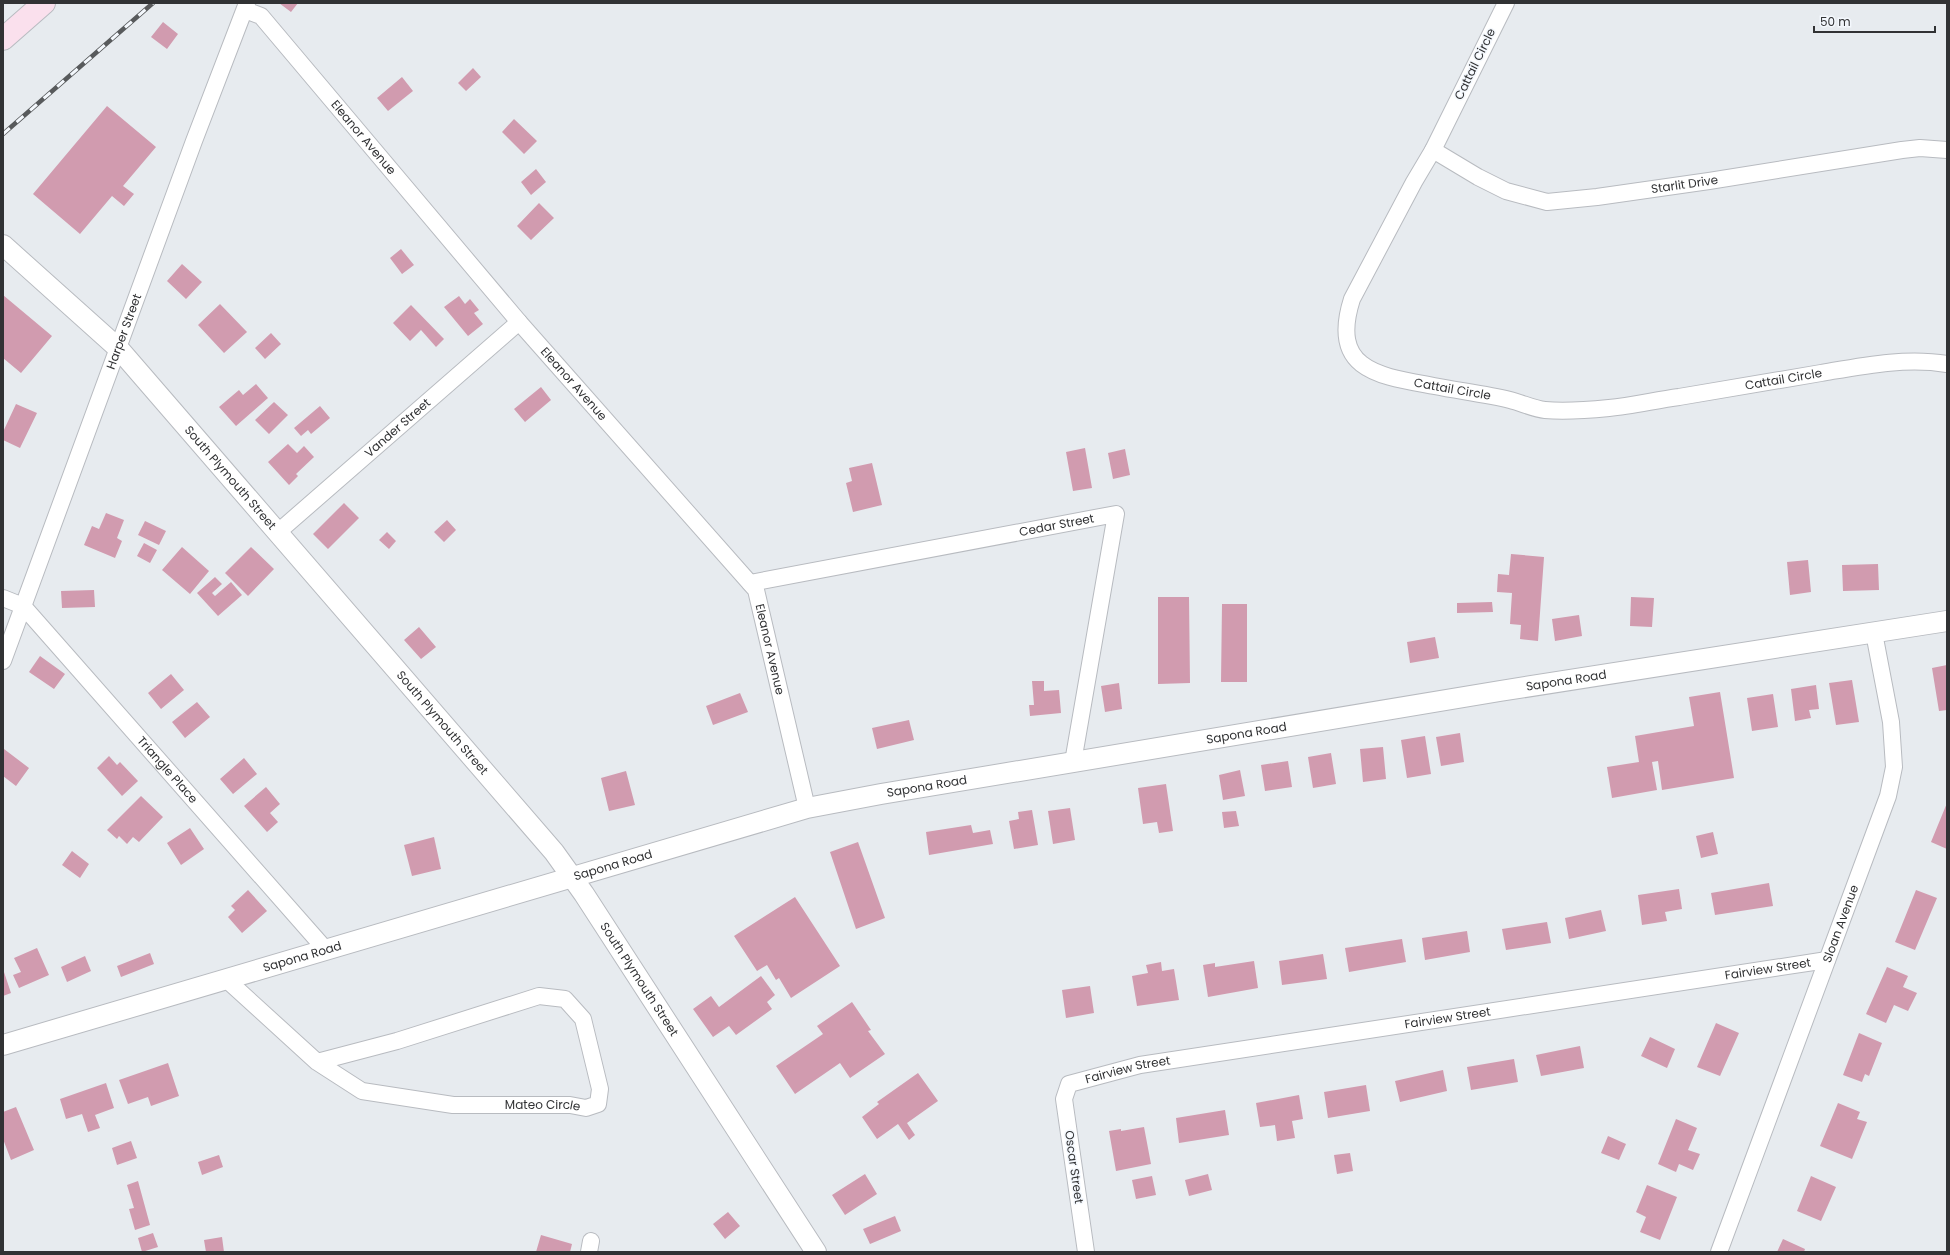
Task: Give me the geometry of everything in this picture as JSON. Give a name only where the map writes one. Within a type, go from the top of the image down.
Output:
[{"type":"main road","points":[[3,39],[44,3]]},
{"type":"street","name":"Cattail Circle","points":[[1506,3],[1433,150],[1414,182],[1352,299],[1347,315],[1346,330],[1348,345],[1364,368],[1376,374],[1401,380],[1508,400],[1544,410],[1562,410],[1610,408],[1870,365],[1914,361],[1947,364]]},
{"type":"street","name":"Eleanor Avenue","points":[[246,7],[261,16],[519,322],[756,590],[807,808]]},
{"type":"street","name":"Harper Street","points":[[3,661],[194,141],[246,7]]},
{"type":"street","name":"Starlit Drive","points":[[1433,150],[1478,177],[1506,191],[1547,202],[1597,197],[1694,183],[1902,150],[1920,148],[1947,150]]},
{"type":"street","name":"South Plymouth Street","points":[[3,245],[118,349],[215,459],[277,533],[554,852],[572,877],[816,1252]]},
{"type":"street","name":"Vander Street","points":[[277,533],[519,322]]},
{"type":"street","name":"Cedar Street","points":[[750,583],[1116,514],[1073,762]]},
{"type":"street","name":"Triangle Place","points":[[3,598],[23,606],[326,950]]},
{"type":"street","name":"Sapona Road","points":[[3,1045],[807,808],[881,794],[1500,691],[1947,621]]},
{"type":"street","name":"Sloan Avenue","points":[[1719,1252],[1888,796],[1894,767],[1891,722],[1874,633]]},
{"type":"street","name":"Fairview Street","points":[[1069,1084],[1140,1065],[1827,960]]},
{"type":"street","name":"Mateo Circle","points":[[227,980],[317,1062],[362,1091],[453,1105],[562,1105],[586,1108],[598,1104],[600,1089],[583,1019],[565,999],[539,996],[397,1041],[317,1062]]},
{"type":"street","name":"Oscar Street","points":[[1069,1084],[1064,1100],[1086,1252]]},
{"type":"building","points":[[279,3],[298,3],[291,12]]},
{"type":"building","points":[[163,22],[178,34],[167,49],[151,37]]},
{"type":"building","points":[[473,68],[481,77],[466,91],[458,83]]},
{"type":"building","points":[[402,77],[413,91],[388,111],[377,98]]},
{"type":"building","points":[[107,106],[156,147],[123,186],[134,194],[124,206],[112,196],[80,234],[33,194]]},
{"type":"building","points":[[514,119],[537,141],[524,154],[502,132]]},
{"type":"building","points":[[536,169],[546,182],[531,195],[521,182]]},
{"type":"building","points":[[539,203],[554,218],[531,240],[517,226]]},
{"type":"building","points":[[401,249],[414,265],[402,274],[390,258]]},
{"type":"building","points":[[182,264],[202,282],[186,299],[167,281]]},
{"type":"building","points":[[3,295],[52,336],[21,373],[3,358]]},
{"type":"building","points":[[459,296],[465,304],[470,299],[479,310],[474,313],[483,324],[468,336],[444,307]]},
{"type":"building","points":[[220,304],[247,332],[224,353],[198,325]]},
{"type":"building","points":[[411,305],[444,339],[436,347],[421,330],[410,341],[393,323]]},
{"type":"building","points":[[271,333],[281,344],[265,359],[255,348]]},
{"type":"building","points":[[256,384],[268,398],[236,426],[219,407],[239,390],[243,395]]},
{"type":"building","points":[[541,387],[551,400],[525,422],[514,409]]},
{"type":"building","points":[[274,402],[288,415],[269,434],[255,420]]},
{"type":"building","points":[[16,404],[37,413],[20,448],[3,440],[3,432]]},
{"type":"building","points":[[320,406],[330,418],[311,434],[308,430],[301,436],[294,428]]},
{"type":"building","points":[[288,444],[297,453],[304,446],[314,457],[296,474],[298,476],[289,485],[268,462]]},
{"type":"building","points":[[1085,448],[1092,488],[1073,491],[1066,452]]},
{"type":"building","points":[[1125,449],[1130,475],[1113,479],[1108,453]]},
{"type":"building","points":[[872,463],[882,505],[853,512],[846,483],[852,481],[849,468]]},
{"type":"building","points":[[344,503],[359,518],[328,549],[313,534]]},
{"type":"building","points":[[106,513],[124,520],[117,538],[122,541],[115,558],[84,545],[92,526],[99,529]]},
{"type":"building","points":[[447,520],[456,530],[444,542],[434,532]]},
{"type":"building","points":[[145,521],[166,531],[159,545],[138,535]]},
{"type":"building","points":[[387,532],[396,541],[389,549],[379,540]]},
{"type":"building","points":[[144,543],[157,550],[150,563],[137,556]]},
{"type":"building","points":[[182,547],[209,571],[190,594],[162,570]]},
{"type":"building","points":[[251,547],[274,569],[248,596],[225,573]]},
{"type":"building","points":[[1511,554],[1544,557],[1538,641],[1520,639],[1521,625],[1510,624],[1512,593],[1497,592],[1498,574],[1509,575]]},
{"type":"building","points":[[1808,560],[1811,592],[1790,595],[1787,562]]},
{"type":"building","points":[[1878,564],[1879,590],[1843,591],[1842,565]]},
{"type":"building","points":[[215,577],[222,584],[212,593],[215,596],[231,582],[242,595],[218,616],[197,593]]},
{"type":"building","points":[[94,590],[95,607],[62,608],[61,591]]},
{"type":"building","points":[[1158,597],[1189,597],[1190,683],[1158,684]]},
{"type":"building","points":[[1631,597],[1654,598],[1652,627],[1630,626]]},
{"type":"building","points":[[1492,602],[1493,612],[1457,613],[1457,603]]},
{"type":"building","points":[[1222,604],[1247,604],[1247,682],[1221,682]]},
{"type":"building","points":[[1579,615],[1582,636],[1555,641],[1552,619]]},
{"type":"building","points":[[419,627],[436,647],[421,659],[404,640]]},
{"type":"building","points":[[1435,637],[1439,658],[1410,663],[1407,642]]},
{"type":"building","points":[[40,656],[65,674],[54,689],[29,672]]},
{"type":"building","points":[[1947,665],[1947,710],[1939,711],[1932,668]]},
{"type":"building","points":[[171,674],[184,690],[161,709],[148,693]]},
{"type":"building","points":[[1852,680],[1859,722],[1836,725],[1829,683]]},
{"type":"building","points":[[1032,681],[1044,681],[1044,691],[1059,690],[1061,713],[1030,716],[1029,705],[1034,705]]},
{"type":"building","points":[[1119,683],[1122,709],[1105,712],[1101,686]]},
{"type":"building","points":[[1816,685],[1819,709],[1809,710],[1811,718],[1795,721],[1791,689]]},
{"type":"building","points":[[1720,692],[1734,778],[1662,790],[1658,761],[1652,762],[1657,790],[1612,798],[1607,767],[1639,762],[1635,736],[1694,726],[1689,697]]},
{"type":"building","points":[[740,693],[748,712],[713,725],[706,706]]},
{"type":"building","points":[[1773,694],[1778,727],[1752,731],[1747,698]]},
{"type":"building","points":[[197,702],[210,717],[185,738],[172,722]]},
{"type":"building","points":[[909,720],[914,740],[877,749],[872,728]]},
{"type":"building","points":[[1460,733],[1464,762],[1441,766],[1436,737]]},
{"type":"building","points":[[1425,736],[1431,774],[1407,778],[1401,740]]},
{"type":"building","points":[[1383,747],[1386,779],[1363,782],[1360,749]]},
{"type":"building","points":[[4,749],[29,768],[16,786],[3,776]]},
{"type":"building","points":[[1331,753],[1336,784],[1313,788],[1308,757]]},
{"type":"building","points":[[109,756],[117,765],[120,762],[138,781],[122,796],[97,768]]},
{"type":"building","points":[[244,758],[257,774],[233,794],[220,779]]},
{"type":"building","points":[[1288,761],[1292,787],[1265,791],[1261,765]]},
{"type":"building","points":[[1240,770],[1245,796],[1223,800],[1219,775]]},
{"type":"building","points":[[626,771],[635,805],[609,811],[601,778]]},
{"type":"building","points":[[1166,784],[1173,831],[1159,833],[1157,822],[1143,824],[1138,788]]},
{"type":"building","points":[[266,787],[280,804],[270,813],[278,822],[267,832],[244,806]]},
{"type":"building","points":[[141,796],[163,817],[139,842],[133,837],[127,844],[119,836],[117,839],[107,830]]},
{"type":"building","points":[[1947,803],[1947,849],[1931,842]]},
{"type":"building","points":[[1070,808],[1075,840],[1053,844],[1048,811]]},
{"type":"building","points":[[1032,810],[1038,845],[1014,849],[1009,821],[1019,819],[1018,812]]},
{"type":"building","points":[[1236,811],[1239,826],[1224,828],[1222,812]]},
{"type":"building","points":[[971,825],[973,833],[990,830],[993,844],[929,855],[926,832]]},
{"type":"building","points":[[190,828],[204,849],[181,865],[167,843]]},
{"type":"building","points":[[1713,832],[1718,854],[1701,858],[1696,836]]},
{"type":"building","points":[[434,837],[441,869],[412,876],[404,845]]},
{"type":"building","points":[[858,842],[885,918],[856,929],[830,852]]},
{"type":"building","points":[[72,851],[89,864],[80,878],[62,865]]},
{"type":"building","points":[[1769,883],[1773,906],[1715,915],[1711,893]]},
{"type":"building","points":[[1679,889],[1682,909],[1665,912],[1667,921],[1642,925],[1638,895]]},
{"type":"building","points":[[248,890],[267,911],[242,933],[228,917],[235,910],[231,906]]},
{"type":"building","points":[[1916,890],[1937,898],[1915,950],[1895,942]]},
{"type":"building","points":[[795,897],[840,966],[791,998],[779,978],[776,980],[767,965],[757,971],[734,936]]},
{"type":"building","points":[[1601,910],[1606,931],[1569,939],[1565,918]]},
{"type":"building","points":[[1547,922],[1551,943],[1506,950],[1502,929]]},
{"type":"building","points":[[1467,931],[1470,952],[1425,960],[1422,938]]},
{"type":"building","points":[[1402,939],[1406,962],[1349,972],[1345,948]]},
{"type":"building","points":[[37,948],[49,975],[19,988],[13,975],[21,972],[14,958]]},
{"type":"building","points":[[150,953],[154,964],[121,977],[117,966]]},
{"type":"building","points":[[1323,954],[1327,979],[1282,985],[1279,961]]},
{"type":"building","points":[[85,956],[91,971],[67,982],[61,967]]},
{"type":"building","points":[[1254,961],[1258,988],[1208,997],[1203,965],[1215,963],[1215,967]]},
{"type":"building","points":[[1161,962],[1162,971],[1174,969],[1179,1000],[1137,1006],[1132,976],[1148,973],[1146,965]]},
{"type":"building","points":[[1887,967],[1908,976],[1903,987],[1917,993],[1908,1011],[1894,1005],[1886,1023],[1866,1014]]},
{"type":"building","points":[[3,969],[11,993],[3,996]]},
{"type":"building","points":[[761,976],[775,995],[767,1002],[772,1009],[736,1035],[729,1026],[713,1037],[693,1009],[711,996],[719,1007]]},
{"type":"building","points":[[1090,986],[1094,1013],[1066,1018],[1062,990]]},
{"type":"building","points":[[852,1002],[871,1030],[868,1031],[885,1054],[850,1078],[840,1063],[795,1094],[776,1066],[823,1034],[817,1026]]},
{"type":"building","points":[[1716,1023],[1739,1033],[1720,1076],[1697,1067]]},
{"type":"building","points":[[1859,1033],[1882,1043],[1869,1076],[1865,1074],[1862,1082],[1843,1075]]},
{"type":"building","points":[[1650,1037],[1675,1049],[1667,1068],[1641,1056]]},
{"type":"building","points":[[1580,1046],[1584,1068],[1541,1076],[1536,1055]]},
{"type":"building","points":[[1514,1059],[1518,1082],[1471,1090],[1467,1067]]},
{"type":"building","points":[[168,1063],[179,1096],[151,1106],[148,1097],[128,1104],[119,1080]]},
{"type":"building","points":[[1443,1070],[1447,1091],[1400,1102],[1395,1081]]},
{"type":"building","points":[[918,1073],[938,1101],[907,1123],[915,1135],[909,1140],[898,1124],[877,1139],[862,1117],[879,1104],[877,1102]]},
{"type":"building","points":[[106,1083],[114,1108],[95,1115],[100,1128],[88,1132],[82,1114],[66,1119],[60,1099]]},
{"type":"building","points":[[1366,1085],[1370,1111],[1328,1118],[1324,1092]]},
{"type":"building","points":[[1299,1095],[1303,1119],[1292,1121],[1295,1138],[1277,1141],[1275,1125],[1260,1127],[1256,1103]]},
{"type":"building","points":[[1838,1103],[1860,1112],[1857,1119],[1867,1122],[1852,1159],[1820,1146]]},
{"type":"building","points":[[16,1107],[34,1150],[11,1160],[3,1139],[3,1112]]},
{"type":"building","points":[[1225,1110],[1229,1135],[1179,1143],[1176,1118]]},
{"type":"building","points":[[1676,1119],[1697,1128],[1688,1150],[1700,1154],[1693,1170],[1679,1164],[1676,1172],[1658,1164]]},
{"type":"building","points":[[1144,1127],[1151,1164],[1116,1171],[1109,1131],[1121,1129],[1121,1131]]},
{"type":"building","points":[[1608,1136],[1626,1144],[1619,1160],[1601,1153]]},
{"type":"building","points":[[131,1141],[137,1158],[117,1165],[112,1148]]},
{"type":"building","points":[[1350,1153],[1353,1171],[1337,1174],[1334,1155]]},
{"type":"building","points":[[219,1155],[223,1167],[202,1175],[198,1162]]},
{"type":"building","points":[[865,1174],[877,1194],[845,1215],[832,1195]]},
{"type":"building","points":[[1208,1174],[1212,1190],[1189,1196],[1185,1180]]},
{"type":"building","points":[[1152,1176],[1156,1195],[1136,1199],[1132,1180]]},
{"type":"building","points":[[1811,1176],[1836,1187],[1821,1221],[1797,1211]]},
{"type":"building","points":[[138,1181],[150,1225],[135,1230],[129,1209],[134,1208],[127,1185]]},
{"type":"building","points":[[1647,1185],[1677,1197],[1660,1240],[1640,1232],[1646,1217],[1636,1212]]},
{"type":"building","points":[[728,1212],[740,1226],[725,1239],[713,1224]]},
{"type":"building","points":[[895,1216],[901,1231],[870,1244],[863,1229]]},
{"type":"building","points":[[153,1233],[158,1247],[142,1252],[138,1238]]},
{"type":"building","points":[[541,1235],[572,1244],[570,1252],[536,1252]]},
{"type":"building","points":[[222,1237],[224,1252],[206,1252],[204,1240]]},
{"type":"building","points":[[1783,1239],[1805,1249],[1804,1252],[1777,1252]]},
{"type":"railway","points":[[3,134],[153,3]]}]
